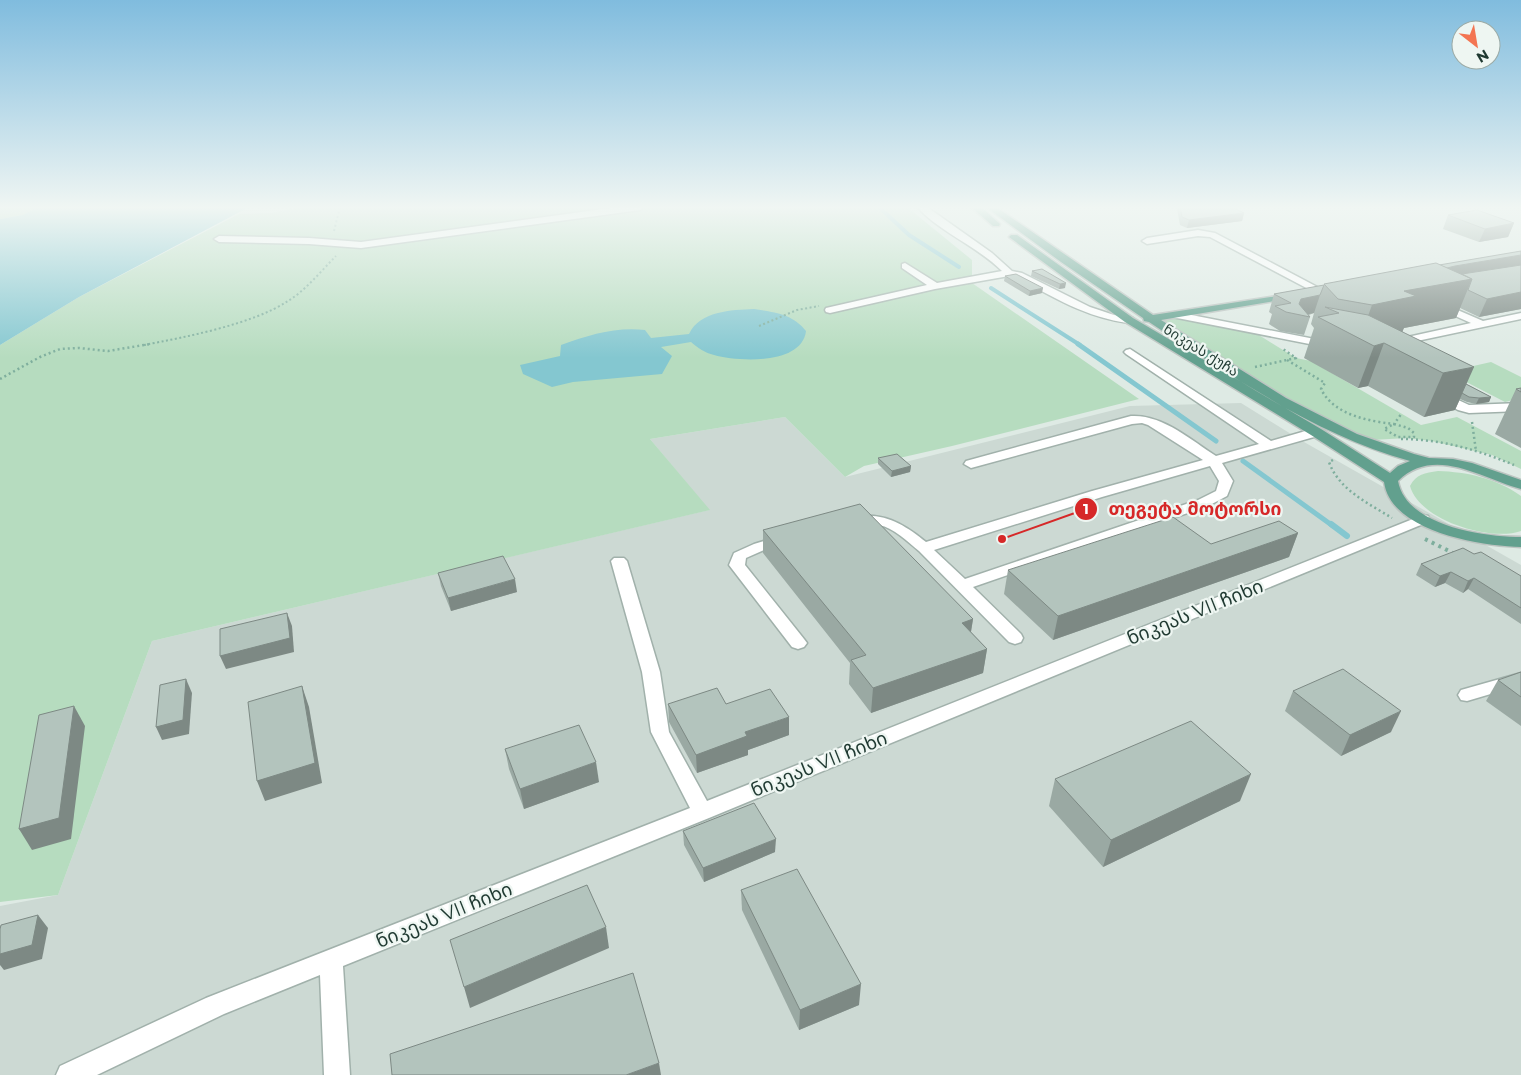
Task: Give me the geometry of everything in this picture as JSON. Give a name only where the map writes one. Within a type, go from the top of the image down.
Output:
[{"type":"main road","name":"ნიკეას ქუჩა","points":[[1040,257],[1129,320],[1316,432],[1391,480],[1397,471],[1410,465],[1428,462],[1450,463],[1475,468],[1499,475],[1521,485]]},
{"type":"main road","name":"ნიკეას ქუჩა","points":[[1058,257],[1234,371],[1328,425],[1368,442],[1428,462]]},
{"type":"main road","points":[[1129,320],[1151,319],[1323,290]]},
{"type":"main road","points":[[1391,480],[1393,491],[1404,505],[1423,519],[1478,539],[1514,542],[1521,550]]},
{"type":"street","points":[[993,257],[1009,274]]},
{"type":"street","points":[[1257,257],[1323,290]]},
{"type":"street","points":[[905,266],[935,286]]},
{"type":"street","points":[[830,310],[935,286],[1009,274],[1020,276],[1095,314],[1115,320],[1129,320]]},
{"type":"street","points":[[1430,300],[1481,324]]},
{"type":"street","points":[[1176,315],[1254,332],[1338,347]]},
{"type":"street","points":[[1385,345],[1521,316]]},
{"type":"street","points":[[1306,328],[1319,343]]},
{"type":"street","points":[[1130,352],[1269,445]]},
{"type":"street","points":[[1427,388],[1469,409],[1521,407]]},
{"type":"street","points":[[961,586],[1203,503],[1222,493],[1226,481],[1213,460],[1153,422],[1143,419],[1131,420],[971,464]]},
{"type":"street","points":[[924,548],[1213,460],[1316,432]]},
{"type":"street","points":[[845,524],[875,519],[899,527],[924,548],[1014,638]]},
{"type":"street","name":"ნიკეას VII ჩიხი","points":[[69,1075],[215,1006],[702,812],[1423,519]]},
{"type":"street","points":[[797,536],[759,547],[739,556],[737,565],[798,643]]},
{"type":"street","points":[[619,561],[652,672],[660,732],[702,812]]},
{"type":"street","points":[[1466,695],[1521,679]]},
{"type":"street","points":[[331,960],[337,1075]]},
{"type":"path","points":[[0,379],[40,357],[60,349],[108,351],[140,346],[184,337],[268,313],[290,300],[333,257]]},
{"type":"path","points":[[759,326],[809,305],[830,310]]},
{"type":"path","points":[[1234,371],[1296,358],[1254,332]]},
{"type":"path","points":[[1287,360],[1325,383],[1322,389],[1325,398],[1355,418],[1394,424],[1408,428],[1414,433],[1414,437],[1372,440],[1368,442]]},
{"type":"path","points":[[1469,409],[1476,451]]},
{"type":"path","points":[[1402,412],[1394,424],[1384,429],[1392,435],[1432,440],[1476,451],[1521,469]]},
{"type":"path","points":[[1348,452],[1329,462],[1331,471],[1338,482],[1404,526],[1454,554],[1463,557]]},
{"type":"shaded area","points":[[1241,403],[1304,442],[1521,565],[1521,1075],[0,1075],[0,906],[58,895],[152,641],[709,510],[650,439],[785,417],[845,477],[1130,406]]},
{"type":"green space","points":[[156,257],[969,257],[972,260],[972,283],[1139,399],[864,466],[845,477],[785,417],[650,439],[710,510],[152,641],[58,895],[0,902],[0,345],[79,297]]},
{"type":"green space","points":[[1176,315],[1254,332],[1296,358],[1311,361],[1421,425],[1457,417],[1521,451],[1521,469],[1492,455],[1432,441],[1407,438],[1372,440],[1328,425],[1151,319]]},
{"type":"green space","points":[[1491,362],[1521,377],[1521,398],[1505,402],[1447,372]]},
{"type":"green space","points":[[1438,471],[1460,473],[1491,480],[1521,496],[1521,531],[1508,534],[1475,531],[1441,518],[1427,509],[1416,498],[1410,486],[1415,479],[1425,473]]},
{"type":"water","points":[[0,257],[154,257],[79,297],[0,345]]},
{"type":"water","points":[[754,309],[789,317],[801,325],[806,331],[802,342],[793,350],[782,355],[753,359],[738,359],[711,354],[691,342],[661,347],[672,356],[662,374],[573,382],[552,387],[523,374],[520,365],[560,356],[561,345],[602,333],[634,329],[645,330],[651,338],[689,334],[694,326],[708,316],[726,311]]},
{"type":"building","points":[[1485,257],[1508,257],[1447,268],[1439,265]]},
{"type":"building","points":[[1436,263],[1472,279],[1404,291],[1416,296],[1372,305],[1338,299],[1324,284]]},
{"type":"building","points":[[1521,265],[1521,292],[1487,299],[1468,290],[1472,279],[1462,274]]},
{"type":"building","points":[[1042,269],[1066,283],[1060,284],[1032,271]]},
{"type":"building","points":[[1016,274],[1043,288],[1030,291],[1005,276]]},
{"type":"building","points":[[1324,285],[1320,295],[1301,299],[1299,304],[1310,317],[1286,312],[1275,306],[1291,303],[1274,294]]},
{"type":"building","points":[[1325,307],[1368,315],[1474,367],[1443,373],[1384,343],[1374,346],[1318,317],[1339,313]]},
{"type":"building","points":[[1466,384],[1491,397],[1469,397],[1462,393]]},
{"type":"building","points":[[897,454],[911,466],[892,471],[878,458]]},
{"type":"building","points":[[860,504],[973,619],[962,623],[987,649],[873,688],[851,660],[866,655],[763,530]]},
{"type":"building","points":[[1173,517],[1211,544],[1279,521],[1298,533],[1058,616],[1008,570]]},
{"type":"building","points":[[1463,548],[1474,554],[1481,552],[1521,576],[1521,608],[1474,578],[1468,581],[1451,572],[1440,576],[1421,564]]},
{"type":"building","points":[[503,556],[515,579],[448,598],[438,573]]},
{"type":"building","points":[[287,613],[290,638],[220,656],[220,629]]},
{"type":"building","points":[[1343,669],[1401,711],[1350,735],[1293,691]]},
{"type":"building","points":[[1521,672],[1521,697],[1498,680]]},
{"type":"building","points":[[186,679],[183,720],[156,727],[160,685]]},
{"type":"building","points":[[302,686],[315,763],[257,781],[248,702]]},
{"type":"building","points":[[717,688],[726,704],[770,689],[789,717],[745,732],[747,736],[696,755],[668,704]]},
{"type":"building","points":[[74,706],[59,818],[19,829],[39,715]]},
{"type":"building","points":[[1191,721],[1251,774],[1111,840],[1055,779]]},
{"type":"building","points":[[579,725],[596,762],[520,789],[505,749]]},
{"type":"building","points":[[754,803],[776,839],[703,868],[683,831]]},
{"type":"building","points":[[797,869],[861,984],[800,1010],[741,890]]},
{"type":"building","points":[[587,885],[606,927],[464,987],[450,940]]},
{"type":"building","points":[[38,915],[32,945],[0,954],[1,925]]},
{"type":"building","points":[[633,973],[659,1063],[626,1075],[392,1075],[390,1054]]},
{"type":"waterway","points":[[944,257],[959,267]]},
{"type":"waterway","points":[[991,288],[1080,345]]},
{"type":"waterway","points":[[1078,344],[1216,441]]},
{"type":"waterway","points":[[1243,461],[1333,526]]},
{"type":"waterway","points":[[1331,524],[1347,536]]},
{"type":"place","name":"თეგეტა მოტორსი","points":[[1002,539]]}]
